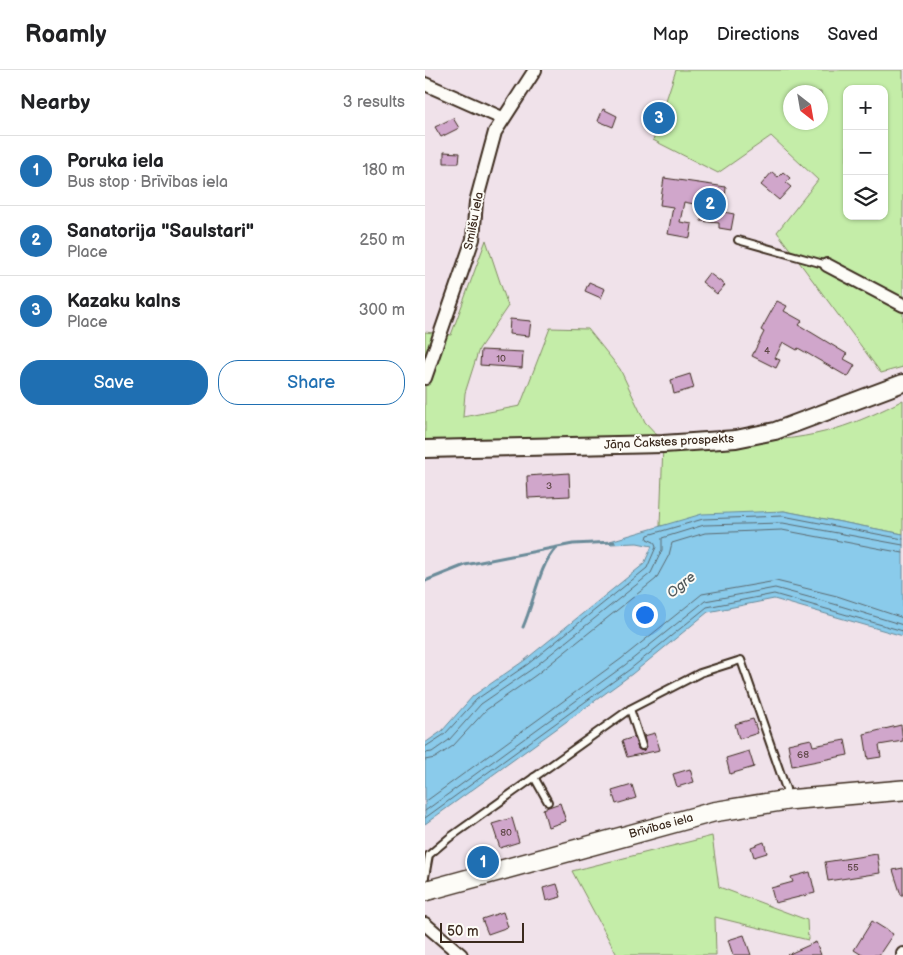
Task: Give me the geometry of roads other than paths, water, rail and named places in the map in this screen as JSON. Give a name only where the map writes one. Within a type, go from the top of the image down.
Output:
[{"type":"main road","name":"Brīvības iela","points":[[426,885],[713,812],[787,800],[903,790]]},
{"type":"street","name":"Smilšu iela","points":[[425,378],[473,239],[476,202],[493,140],[502,118],[535,70]]},
{"type":"street","points":[[425,84],[502,118]]},
{"type":"street","points":[[827,265],[903,305]]},
{"type":"street","name":"Jāņa Čakstes prospekts","points":[[425,449],[663,444],[736,439],[775,431],[903,383]]},
{"type":"street","points":[[425,924],[461,955]]},
{"type":"lane","points":[[738,240],[827,265]]},
{"type":"lane","points":[[426,885],[429,856],[449,838],[534,777],[630,709],[700,673],[741,660],[787,789],[787,800]]},
{"type":"lane","points":[[630,709],[642,746]]},
{"type":"lane","points":[[534,777],[548,802]]},
{"type":"water","name":"Ogre","points":[[784,511],[903,534],[903,636],[774,599],[708,612],[632,674],[425,824],[425,743],[442,731],[473,696],[525,660],[644,564],[652,546],[637,543],[610,544],[610,541],[702,514]]},
{"type":"waterway","points":[[425,581],[465,565],[573,544],[614,542]]},
{"type":"waterway","points":[[523,627],[545,564],[556,548]]},
{"type":"place","name":"Kazaku kalns","points":[[659,118]]},
{"type":"place","name":"Sanatorija \"Saulstari\"","points":[[710,204]]},
{"type":"place","name":"Poruka iela","points":[[483,862]]}]
